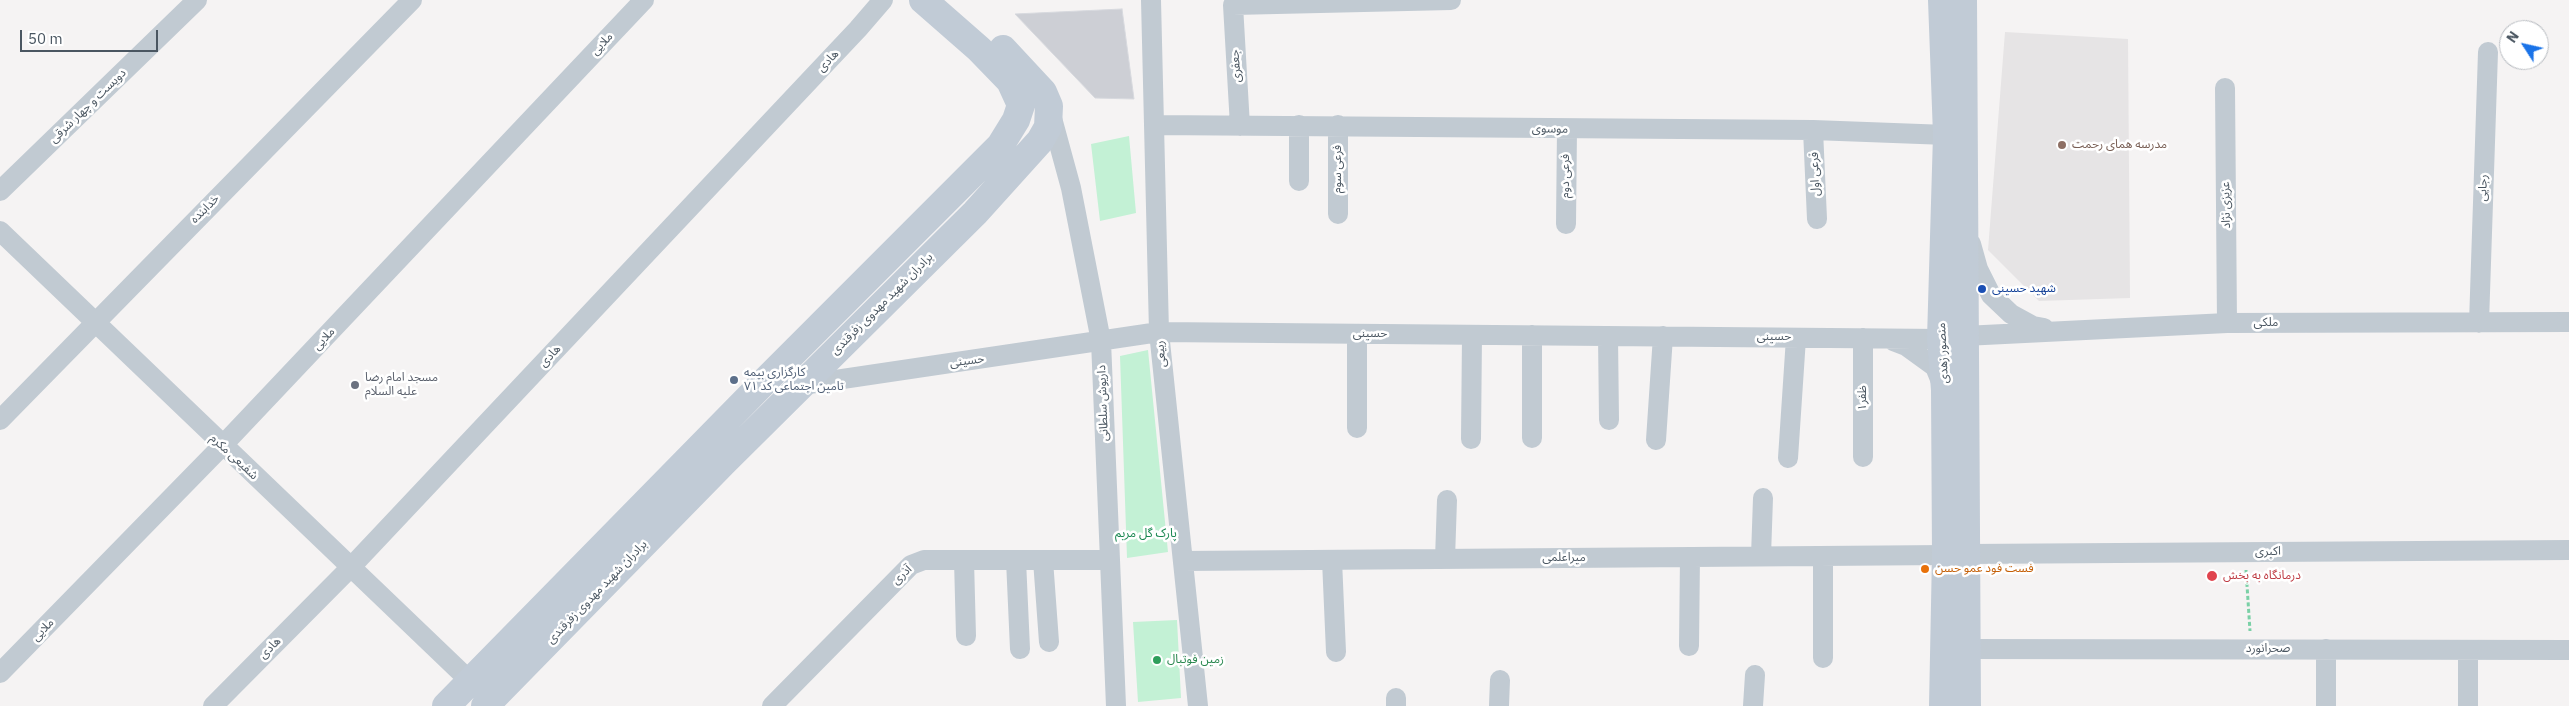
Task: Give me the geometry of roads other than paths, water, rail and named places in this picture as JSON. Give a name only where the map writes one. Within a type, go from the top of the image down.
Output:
[{"type":"main road","points":[[923,0],[984,44],[1012,56],[1043,92],[1049,106]]},
{"type":"main road","points":[[446,706],[764,382],[1000,146],[1016,120],[1021,105],[1010,81],[949,0]]},
{"type":"main road","name":"منصور زهدی","points":[[1942,0],[1957,554],[1943,706]]},
{"type":"main road","name":"منصور زهدی","points":[[1963,0],[1966,224],[1945,390],[1957,554],[1967,649],[1967,706]]},
{"type":"main road","name":"برادران شهید مهدوی زفرقندی","points":[[490,704],[802,385],[975,213],[1040,141],[1048,127],[1049,106]]},
{"type":"main road","points":[[764,382],[802,385]]},
{"type":"main road","points":[[470,681],[490,704]]},
{"type":"street","name":"دویست و چهار شرقی","points":[[0,191],[197,0]]},
{"type":"street","name":"خدابنده","points":[[0,420],[93,322],[412,0]]},
{"type":"street","name":"ملایی","points":[[0,674],[222,446],[644,0]]},
{"type":"street","name":"هادی","points":[[213,706],[351,567],[852,37],[882,0]]},
{"type":"street","name":"ربیعی","points":[[1151,0],[1159,332],[1198,706]]},
{"type":"street","name":"جعفری","points":[[1240,126],[1232,5],[1451,0]]},
{"type":"street","name":"رجایی","points":[[2479,323],[2488,52]]},
{"type":"street","name":"عزیزی نژاد","points":[[2225,88],[2228,323]]},
{"type":"street","name":"داریوش سلطانی","points":[[1049,106],[1071,188],[1101,341],[1116,706]]},
{"type":"street","name":"موسوی","points":[[1154,124],[1813,130],[1947,135]]},
{"type":"street","points":[[1299,125],[1299,181]]},
{"type":"street","name":"فرعی سوم","points":[[1338,125],[1338,214]]},
{"type":"street","name":"فرعی دوم","points":[[1566,224],[1567,129]]},
{"type":"street","name":"فرعی اول","points":[[1813,130],[1817,219]]},
{"type":"street","points":[[1966,224],[1978,268],[1991,295],[2011,314],[2033,326],[2058,330]]},
{"type":"street","name":"شفیعی مکرم","points":[[0,231],[222,446],[470,681]]},
{"type":"street","name":"ملکی","points":[[1952,337],[2058,330],[2228,323],[2569,322]]},
{"type":"street","name":"حسینی","points":[[802,385],[1159,332],[1796,338],[1952,337]]},
{"type":"street","points":[[1356,428],[1357,334]]},
{"type":"street","points":[[1471,439],[1472,335]]},
{"type":"street","points":[[1532,335],[1532,438]]},
{"type":"street","points":[[1608,336],[1609,420]]},
{"type":"street","points":[[1656,440],[1663,336]]},
{"type":"street","points":[[1788,458],[1796,338]]},
{"type":"street","name":"ظفر۱","points":[[1863,338],[1863,457]]},
{"type":"street","points":[[1884,338],[1906,346],[1935,367],[1945,390]]},
{"type":"street","points":[[1761,556],[1763,498]]},
{"type":"street","points":[[1445,559],[1447,500]]},
{"type":"street","name":"اکبری","points":[[1957,554],[2569,550]]},
{"type":"street","name":"میراعلمی","points":[[1183,561],[1957,554]]},
{"type":"street","points":[[1823,556],[1823,658]]},
{"type":"street","points":[[1689,646],[1690,557]]},
{"type":"street","name":"آذری","points":[[772,706],[911,565],[924,560],[1110,560]]},
{"type":"street","points":[[964,560],[966,636]]},
{"type":"street","points":[[1016,560],[1020,649]]},
{"type":"street","points":[[1043,560],[1049,642]]},
{"type":"street","points":[[1332,560],[1336,652]]},
{"type":"street","name":"صحرانورد","points":[[1967,649],[2569,650]]},
{"type":"street","points":[[2326,649],[2326,706]]},
{"type":"street","points":[[2468,650],[2468,706]]},
{"type":"street","points":[[1753,706],[1755,675]]},
{"type":"street","points":[[1499,706],[1500,680]]},
{"type":"place","name":"مدرسه همای رحمت","points":[[2062,145]]},
{"type":"place","name":"شهید حسینی","points":[[1982,289]]},
{"type":"place","name":"کارگزاری بیمه تامین اجتماعی کد ۷۱","points":[[734,380]]},
{"type":"place","name":"مسجد امام رضا علیه السلام","points":[[355,385]]},
{"type":"place","name":"فست فود عمو حسن","points":[[1925,569]]},
{"type":"place","name":"درمانگاه به بخش","points":[[2212,576]]},
{"type":"place","name":"زمین فوتبال","points":[[1157,660]]},
{"type":"park label","name":"پارک گل مریم","points":[[1146,534]]}]
